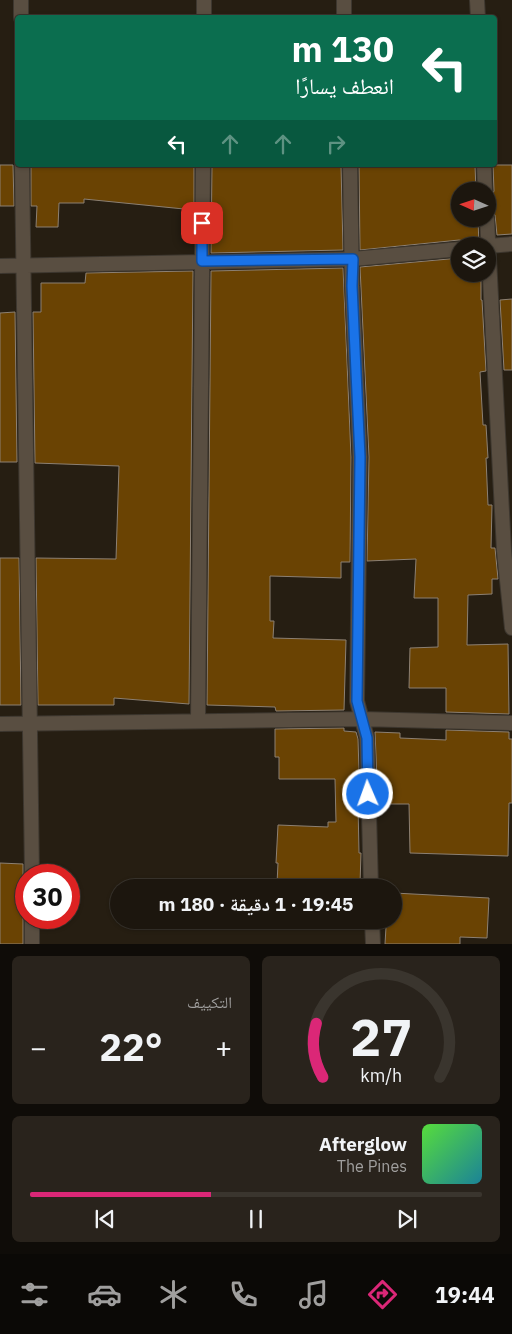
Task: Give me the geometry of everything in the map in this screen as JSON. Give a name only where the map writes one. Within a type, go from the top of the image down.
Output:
[{"type":"street","points":[[21,0],[22,15]]},
{"type":"street","points":[[204,0],[204,15]]},
{"type":"street","points":[[344,0],[344,15]]},
{"type":"street","points":[[477,0],[478,15]]},
{"type":"street","points":[[22,167],[32,864]]},
{"type":"street","points":[[198,721],[203,167]]},
{"type":"street","points":[[350,167],[352,286],[360,457],[357,701],[367,738],[371,879]]},
{"type":"street","points":[[484,167],[485,182]]},
{"type":"street","points":[[496,245],[512,244]]},
{"type":"street","points":[[0,266],[353,259],[451,250]]},
{"type":"street","points":[[490,282],[504,551],[512,628]]},
{"type":"street","points":[[0,724],[362,719],[512,723]]},
{"type":"street","points":[[32,929],[32,944]]},
{"type":"street","points":[[372,929],[373,944]]},
{"type":"building","points":[[0,165],[13,165],[14,206],[0,206]]},
{"type":"building","points":[[497,165],[512,165],[512,234],[497,235],[496,182],[494,182],[493,167],[497,167]]},
{"type":"building","points":[[31,167],[194,167],[194,210],[84,199],[84,203],[59,203],[58,227],[36,227],[37,206],[31,206]]},
{"type":"building","points":[[212,167],[341,167],[343,250],[211,253]]},
{"type":"building","points":[[359,167],[475,167],[476,182],[451,182],[451,228],[478,228],[479,237],[451,237],[451,241],[360,250]]},
{"type":"building","points":[[451,259],[451,282],[481,282],[486,371],[480,372],[483,425],[486,425],[488,505],[492,505],[491,548],[495,548],[498,579],[492,579],[492,594],[468,595],[467,645],[508,644],[509,714],[446,712],[446,688],[409,688],[410,648],[438,647],[438,598],[414,598],[416,559],[367,561],[369,457],[360,267]]},
{"type":"building","points":[[343,268],[351,457],[350,562],[341,562],[341,578],[270,576],[270,621],[274,621],[273,638],[346,640],[344,710],[276,711],[275,707],[207,705],[211,271]]},
{"type":"building","points":[[193,271],[189,704],[114,698],[114,705],[38,705],[36,558],[116,559],[119,466],[35,463],[33,312],[41,312],[41,283],[85,283],[86,273]]},
{"type":"building","points":[[512,299],[512,370],[504,370],[500,300]]},
{"type":"building","points":[[15,312],[17,462],[0,462],[0,313]]},
{"type":"building","points":[[0,558],[19,558],[21,705],[0,705]]},
{"type":"building","points":[[344,728],[344,731],[356,732],[358,739],[360,804],[358,804],[359,853],[361,853],[360,879],[277,879],[278,825],[328,827],[328,822],[336,822],[335,779],[279,779],[279,757],[275,757],[275,729]]},
{"type":"building","points":[[446,730],[509,732],[509,739],[512,739],[512,803],[509,803],[508,856],[410,853],[409,804],[378,804],[375,732],[400,733],[400,738],[446,740]]},
{"type":"building","points":[[0,863],[23,864],[15,864],[15,929],[23,929],[23,944],[0,944]]},
{"type":"building","points":[[402,893],[489,898],[487,938],[460,937],[460,944],[385,944],[386,929],[402,929]]},
{"type":"route","points":[[202,223],[202,261],[353,259],[352,286],[360,457],[357,701],[367,738],[368,794]]}]
